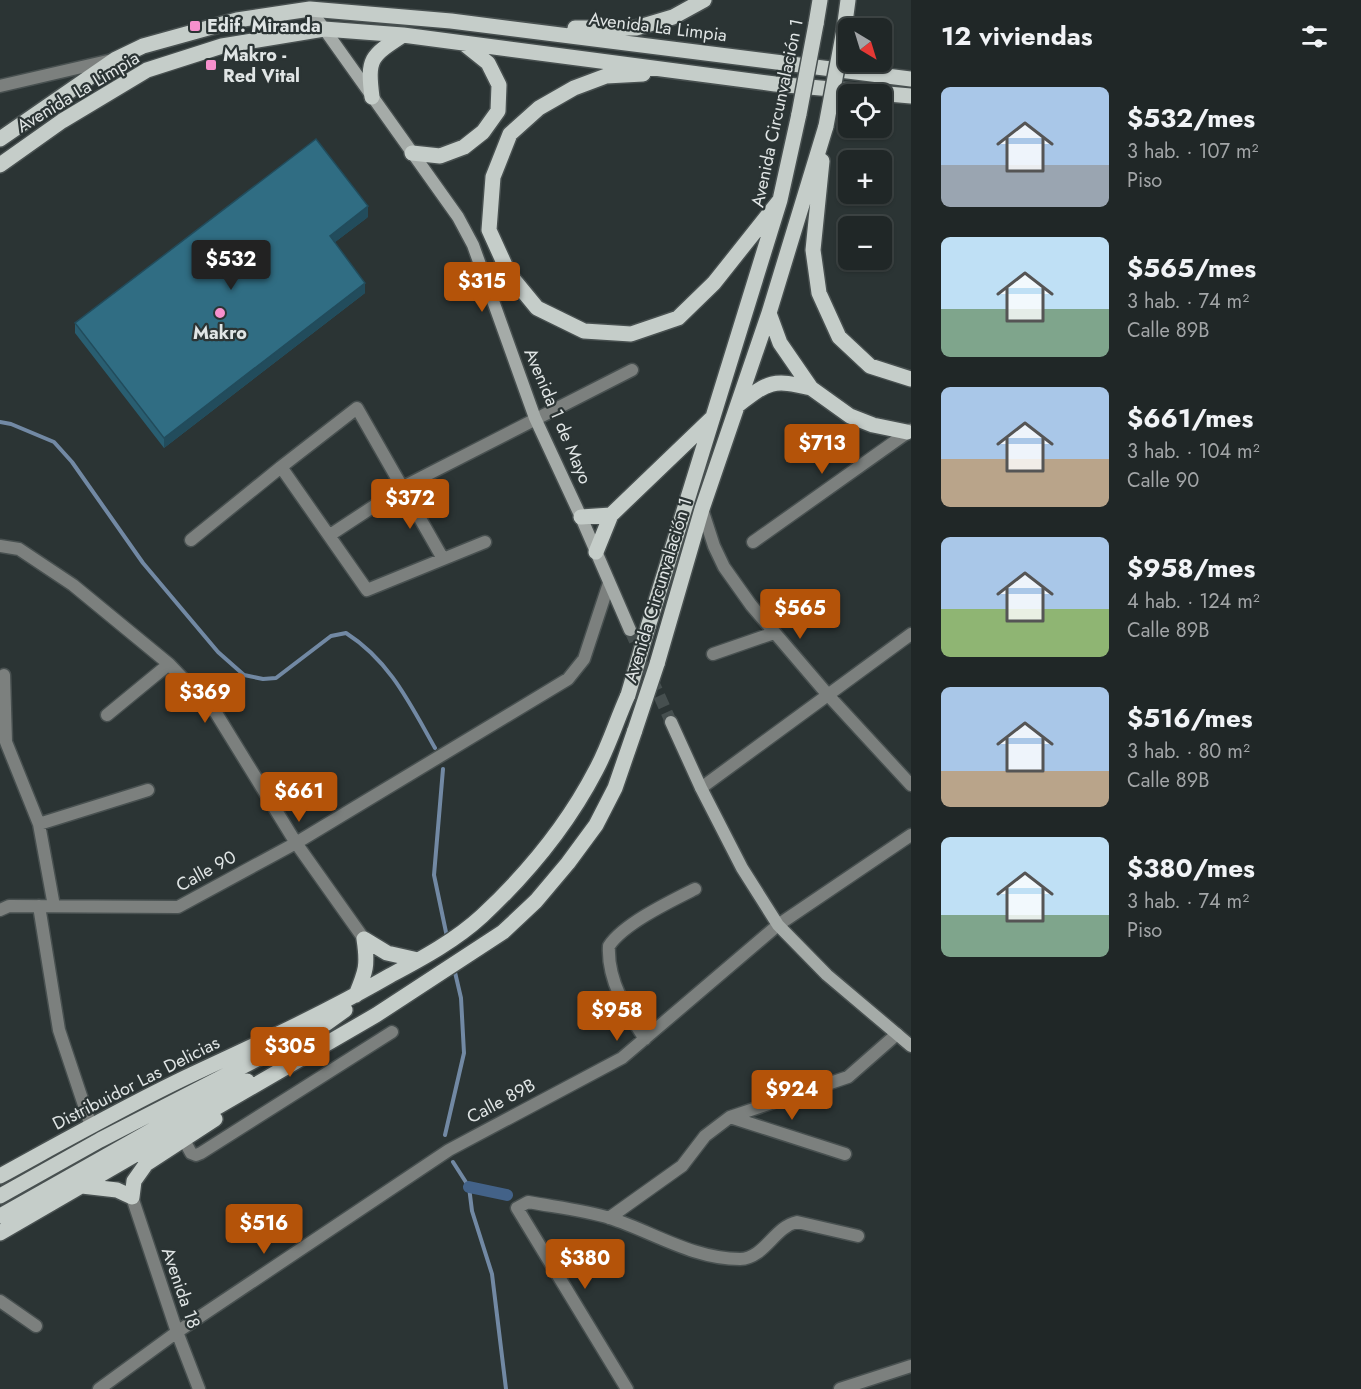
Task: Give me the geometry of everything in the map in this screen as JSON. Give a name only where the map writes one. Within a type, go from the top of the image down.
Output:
[{"type":"main road","points":[[511,28],[636,28],[673,17],[704,0]]},
{"type":"main road","name":"Avenida Circunvalación 1","points":[[386,978],[449,941],[480,918],[550,842],[576,805],[597,768],[628,695],[780,200],[820,0]]},
{"type":"main road","name":"Avenida Circunvalación 1","points":[[303,1057],[376,1015],[503,932],[536,901],[596,825],[615,788],[636,730],[702,509],[769,313],[826,126],[849,0]]},
{"type":"main road","name":"Avenida La Limpia","points":[[0,139],[116,59],[143,46],[237,20],[307,4],[911,79]]},
{"type":"main road","name":"Avenida La Limpia","points":[[0,165],[62,121],[147,70],[222,46],[324,29],[403,35],[678,72]]},
{"type":"main road","points":[[372,97],[369,71],[378,51],[403,35]]},
{"type":"main road","points":[[412,153],[440,156],[464,147],[483,132],[498,111],[499,85],[488,63],[463,43]]},
{"type":"main road","points":[[780,200],[714,284],[678,318],[631,334],[584,331],[537,308],[508,274],[489,230],[493,177],[510,134],[539,108],[574,88],[606,76],[678,72],[787,86],[908,96]]},
{"type":"main road","points":[[826,126],[813,250],[819,292],[839,337],[870,366],[911,379]]},
{"type":"main road","points":[[769,313],[780,343],[811,388],[850,416],[873,425],[909,431]]},
{"type":"main road","points":[[738,405],[759,389],[780,381],[811,388]]},
{"type":"main road","points":[[596,552],[611,515],[713,417]]},
{"type":"main road","points":[[581,517],[611,515]]},
{"type":"main road","points":[[364,939],[387,953],[418,960]]},
{"type":"main road","points":[[356,995],[366,972],[364,939]]},
{"type":"main road","points":[[0,1197],[100,1140],[327,1023],[386,978]]},
{"type":"main road","name":"Distribuidor Las Delicias","points":[[0,1176],[184,1078],[320,1015],[386,978]]},
{"type":"main road","points":[[81,1186],[117,1190],[132,1197],[134,1181],[146,1164],[303,1057]]},
{"type":"main road","points":[[0,1233],[303,1057]]},
{"type":"main road","points":[[0,1216],[216,1094],[303,1057]]},
{"type":"street","name":"Avenida 1 de Mayo","points":[[307,4],[458,217],[472,244],[535,418],[630,630]]},
{"type":"street","points":[[0,86],[116,59]]},
{"type":"street","points":[[330,535],[404,487],[632,370]]},
{"type":"street","points":[[191,540],[357,408],[404,487],[442,558]]},
{"type":"street","points":[[753,542],[909,431]]},
{"type":"street","points":[[281,467],[367,590],[485,542]]},
{"type":"street","points":[[702,509],[714,546],[724,567],[751,605],[828,695],[911,785]]},
{"type":"street","points":[[0,546],[19,549],[73,585],[169,664],[216,713],[296,843],[364,939]]},
{"type":"street","name":"Calle 90","points":[[0,910],[9,906],[178,907],[296,843],[568,678],[584,658],[609,583]]},
{"type":"street","points":[[713,654],[774,633]]},
{"type":"street","points":[[701,788],[911,634]]},
{"type":"street","points":[[107,715],[169,664]]},
{"type":"street","points":[[4,675],[3,743],[39,824],[54,906]]},
{"type":"street","points":[[671,722],[701,788],[742,868],[778,925],[827,975],[911,1046]]},
{"type":"street","points":[[39,824],[148,790]]},
{"type":"street","name":"Calle 89B","points":[[99,1389],[177,1332],[449,1150],[622,1058],[778,925],[911,835]]},
{"type":"street","points":[[645,1039],[620,998],[609,946],[627,929],[655,910],[694,889]]},
{"type":"street","points":[[39,906],[59,1030],[91,1126]]},
{"type":"street","points":[[184,1140],[191,1153],[196,1155],[201,1153],[392,1032]]},
{"type":"street","points":[[609,1218],[682,1166],[705,1136],[730,1117],[848,1077],[897,1034]]},
{"type":"street","points":[[730,1117],[845,1154]]},
{"type":"street","name":"Avenida 18","points":[[132,1197],[177,1332],[199,1389]]},
{"type":"street","points":[[627,1389],[517,1208],[528,1202],[609,1218],[678,1247],[742,1259],[764,1247],[788,1224],[797,1222],[858,1236]]},
{"type":"street","points":[[0,1301],[36,1326]]},
{"type":"street","points":[[840,1389],[911,1366]]},
{"type":"building","name":"Makro","points":[[316,139],[368,206],[330,236],[365,283],[164,438],[75,323]]},
{"type":"waterway","points":[[0,422],[11,424],[54,442],[72,462],[143,563],[218,652],[244,675],[263,679],[276,678],[331,636],[346,633],[375,657],[398,684],[435,748]]},
{"type":"waterway","points":[[443,769],[434,875],[447,937]]},
{"type":"waterway","points":[[445,1135],[464,1053],[461,998],[454,968]]},
{"type":"waterway","points":[[453,1162],[469,1187],[472,1211],[492,1274],[506,1389]]},
{"type":"waterway","points":[[469,1187],[507,1195]]},
{"type":"tunnel","points":[[630,630],[671,722]]},
{"type":"place","name":"Edif. Miranda","points":[[195,26]]},
{"type":"place","name":"Makro - Red Vital","points":[[211,65]]},
{"type":"place","name":"Makro","points":[[220,313]]}]
